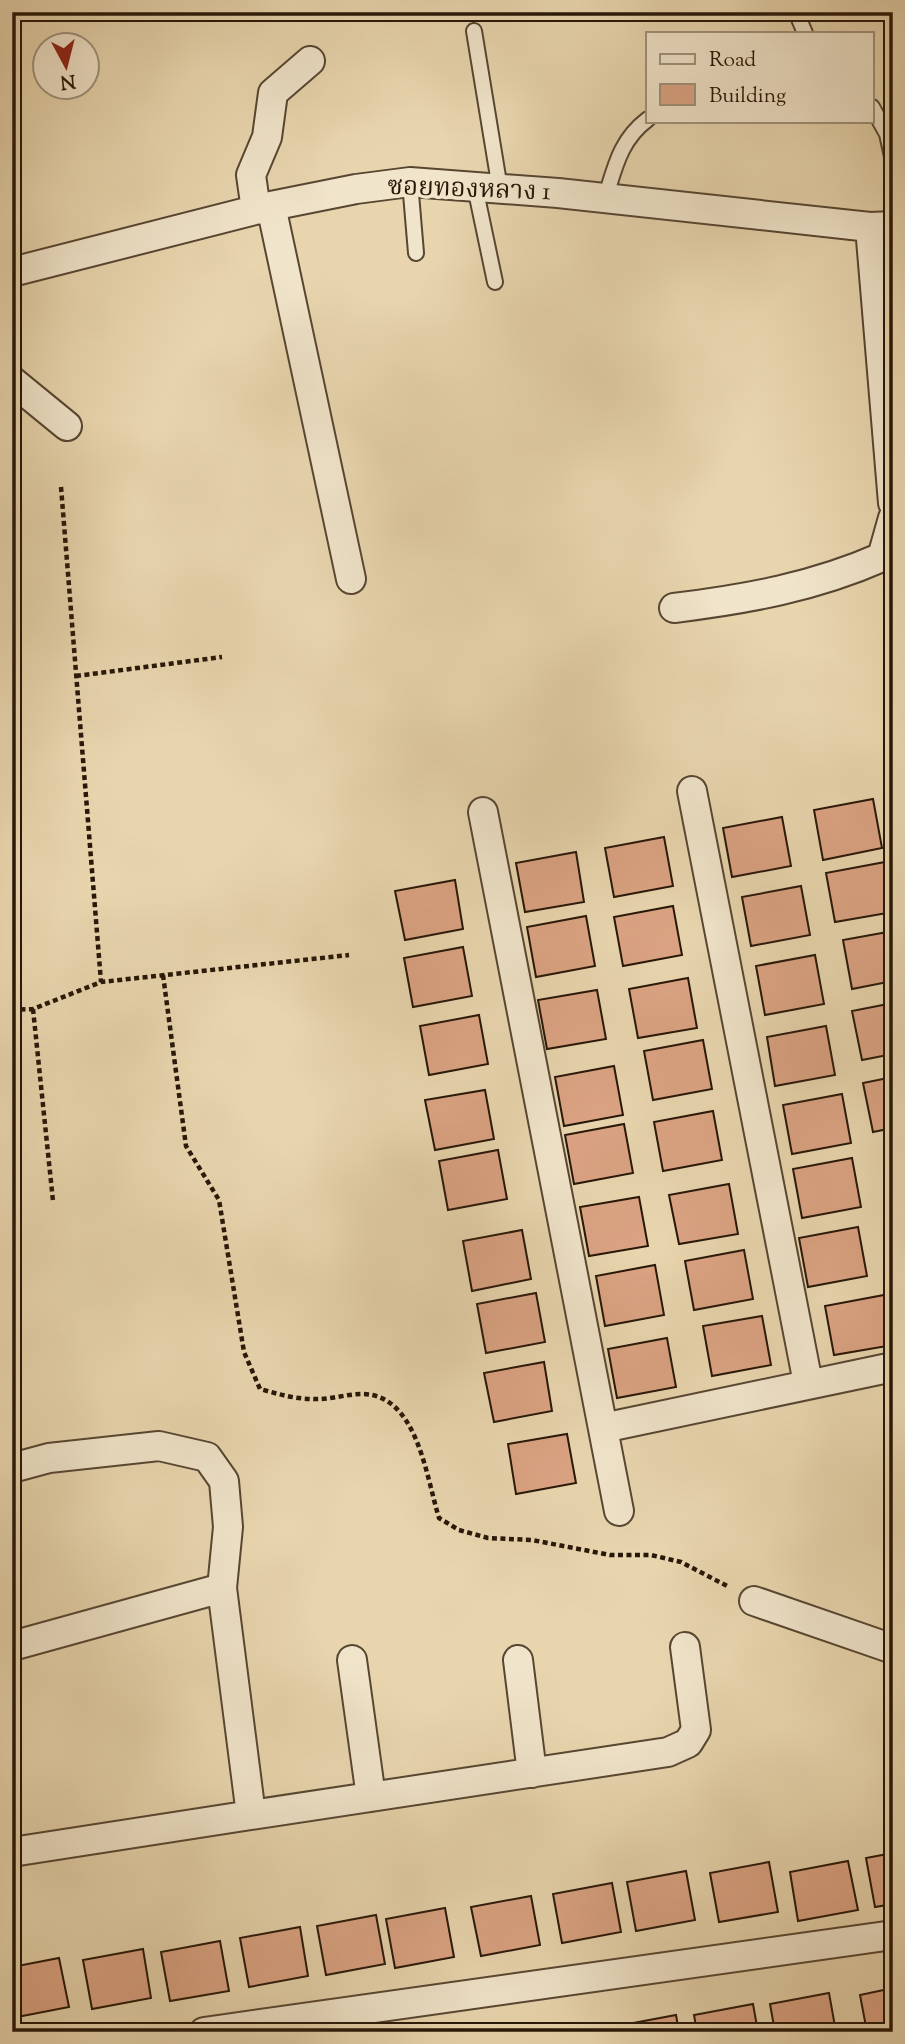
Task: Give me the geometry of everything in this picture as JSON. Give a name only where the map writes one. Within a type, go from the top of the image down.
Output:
[{"type":"street","points":[[310,61],[273,93],[267,137],[251,175],[263,208],[351,579]]},
{"type":"street","name":"ซอยทองหลาง 1","points":[[14,267],[356,188],[410,182],[881,226]]},
{"type":"street","points":[[881,226],[893,503]]},
{"type":"street","points":[[12,381],[67,426]]},
{"type":"street","points":[[674,608],[756,598],[887,562],[893,518]]},
{"type":"street","points":[[692,791],[808,1383]]},
{"type":"street","points":[[483,812],[619,1511]]},
{"type":"street","points":[[603,1428],[893,1367]]},
{"type":"street","points":[[12,1468],[49,1458],[159,1446],[207,1457],[224,1481],[228,1527],[222,1588],[251,1815]]},
{"type":"street","points":[[12,1646],[222,1588]]},
{"type":"street","points":[[754,1601],[893,1649]]},
{"type":"street","points":[[12,1852],[668,1752],[688,1743],[696,1730],[685,1647]]},
{"type":"street","points":[[352,1660],[371,1797]]},
{"type":"street","points":[[518,1660],[532,1773]]},
{"type":"street","points":[[204,2032],[893,1935]]},
{"type":"lane","points":[[796,12],[805,32]]},
{"type":"lane","points":[[474,31],[495,282]]},
{"type":"lane","points":[[874,111],[887,134],[893,161]]},
{"type":"lane","points":[[605,199],[622,144],[646,121]]},
{"type":"lane","points":[[410,182],[416,253]]},
{"type":"path","points":[[61,486],[101,982]]},
{"type":"path","points":[[76,676],[222,657]]},
{"type":"path","points":[[12,1010],[33,1009],[101,982],[349,955]]},
{"type":"path","points":[[163,975],[186,1146],[219,1200],[244,1352],[260,1389],[288,1397],[314,1400],[364,1394],[391,1402],[410,1423],[439,1518],[459,1530],[488,1538],[533,1540],[610,1555],[651,1555],[681,1562],[754,1601]]},
{"type":"path","points":[[33,1009],[53,1201]]},
{"type":"building","points":[[873,799],[882,848],[823,860],[814,810]]},
{"type":"building","points":[[782,817],[791,866],[732,877],[723,828]]},
{"type":"building","points":[[664,837],[673,886],[614,897],[605,848]]},
{"type":"building","points":[[576,852],[584,902],[525,912],[516,863]]},
{"type":"building","points":[[885,862],[893,912],[835,922],[826,873]]},
{"type":"building","points":[[455,880],[463,929],[405,940],[395,891]]},
{"type":"building","points":[[801,886],[810,935],[751,946],[742,897]]},
{"type":"building","points":[[673,906],[682,955],[623,966],[614,917]]},
{"type":"building","points":[[586,916],[595,966],[536,977],[527,927]]},
{"type":"building","points":[[893,931],[893,981],[852,989],[843,940]]},
{"type":"building","points":[[463,947],[472,996],[413,1007],[404,958]]},
{"type":"building","points":[[815,955],[824,1004],[765,1015],[756,966]]},
{"type":"building","points":[[688,978],[697,1028],[638,1038],[629,989]]},
{"type":"building","points":[[597,990],[606,1039],[547,1049],[538,1000]]},
{"type":"building","points":[[893,1003],[893,1054],[862,1060],[852,1011]]},
{"type":"building","points":[[479,1015],[488,1064],[429,1075],[420,1026]]},
{"type":"building","points":[[826,1026],[835,1075],[775,1086],[767,1037]]},
{"type":"building","points":[[703,1040],[712,1089],[653,1100],[644,1051]]},
{"type":"building","points":[[614,1066],[623,1115],[564,1126],[555,1077]]},
{"type":"building","points":[[893,1077],[893,1128],[873,1132],[863,1083]]},
{"type":"building","points":[[485,1090],[494,1139],[435,1150],[425,1100]]},
{"type":"building","points":[[842,1094],[851,1143],[792,1154],[783,1105]]},
{"type":"building","points":[[713,1111],[722,1160],[663,1171],[654,1122]]},
{"type":"building","points":[[624,1124],[633,1173],[574,1184],[565,1135]]},
{"type":"building","points":[[498,1150],[507,1199],[448,1210],[439,1161]]},
{"type":"building","points":[[893,1151],[893,1200],[884,1153]]},
{"type":"building","points":[[852,1158],[861,1207],[802,1218],[793,1169]]},
{"type":"building","points":[[729,1184],[738,1234],[679,1244],[669,1195]]},
{"type":"building","points":[[639,1197],[648,1246],[589,1256],[580,1207]]},
{"type":"building","points":[[858,1227],[867,1276],[808,1287],[799,1238]]},
{"type":"building","points":[[522,1230],[531,1279],[472,1291],[463,1241]]},
{"type":"building","points":[[744,1250],[753,1299],[694,1310],[685,1261]]},
{"type":"building","points":[[655,1265],[664,1315],[605,1326],[596,1276]]},
{"type":"building","points":[[536,1293],[545,1342],[486,1353],[477,1304]]},
{"type":"building","points":[[884,1295],[893,1345],[834,1355],[825,1306]]},
{"type":"building","points":[[762,1316],[771,1365],[712,1376],[703,1326]]},
{"type":"building","points":[[667,1338],[676,1387],[617,1398],[608,1349]]},
{"type":"building","points":[[544,1362],[552,1411],[494,1422],[484,1373]]},
{"type":"building","points":[[567,1434],[576,1483],[516,1494],[508,1444]]},
{"type":"building","points":[[893,1853],[893,1904],[875,1907],[866,1858]]},
{"type":"building","points":[[848,1861],[858,1910],[798,1921],[790,1872]]},
{"type":"building","points":[[769,1862],[778,1912],[719,1922],[710,1873]]},
{"type":"building","points":[[686,1871],[695,1920],[636,1931],[627,1882]]},
{"type":"building","points":[[612,1883],[621,1932],[562,1943],[553,1894]]},
{"type":"building","points":[[531,1896],[540,1945],[481,1956],[471,1907]]},
{"type":"building","points":[[445,1908],[454,1957],[395,1968],[386,1919]]},
{"type":"building","points":[[376,1915],[385,1964],[326,1975],[317,1926]]},
{"type":"building","points":[[300,1927],[308,1976],[249,1987],[240,1938]]},
{"type":"building","points":[[220,1941],[229,1991],[170,2001],[161,1952]]},
{"type":"building","points":[[143,1949],[151,1998],[92,2009],[83,1960]]},
{"type":"building","points":[[59,1958],[69,2007],[12,2018],[12,1967]]},
{"type":"building","points":[[893,1988],[893,2032],[867,2032],[860,1995]]},
{"type":"building","points":[[829,1993],[836,2032],[775,2032],[770,2004]]},
{"type":"building","points":[[753,2004],[758,2032],[697,2032],[694,2015]]},
{"type":"building","points":[[676,2015],[679,2032],[618,2032],[617,2026]]},
{"type":"building","points":[[586,2026],[587,2032],[555,2032]]}]
